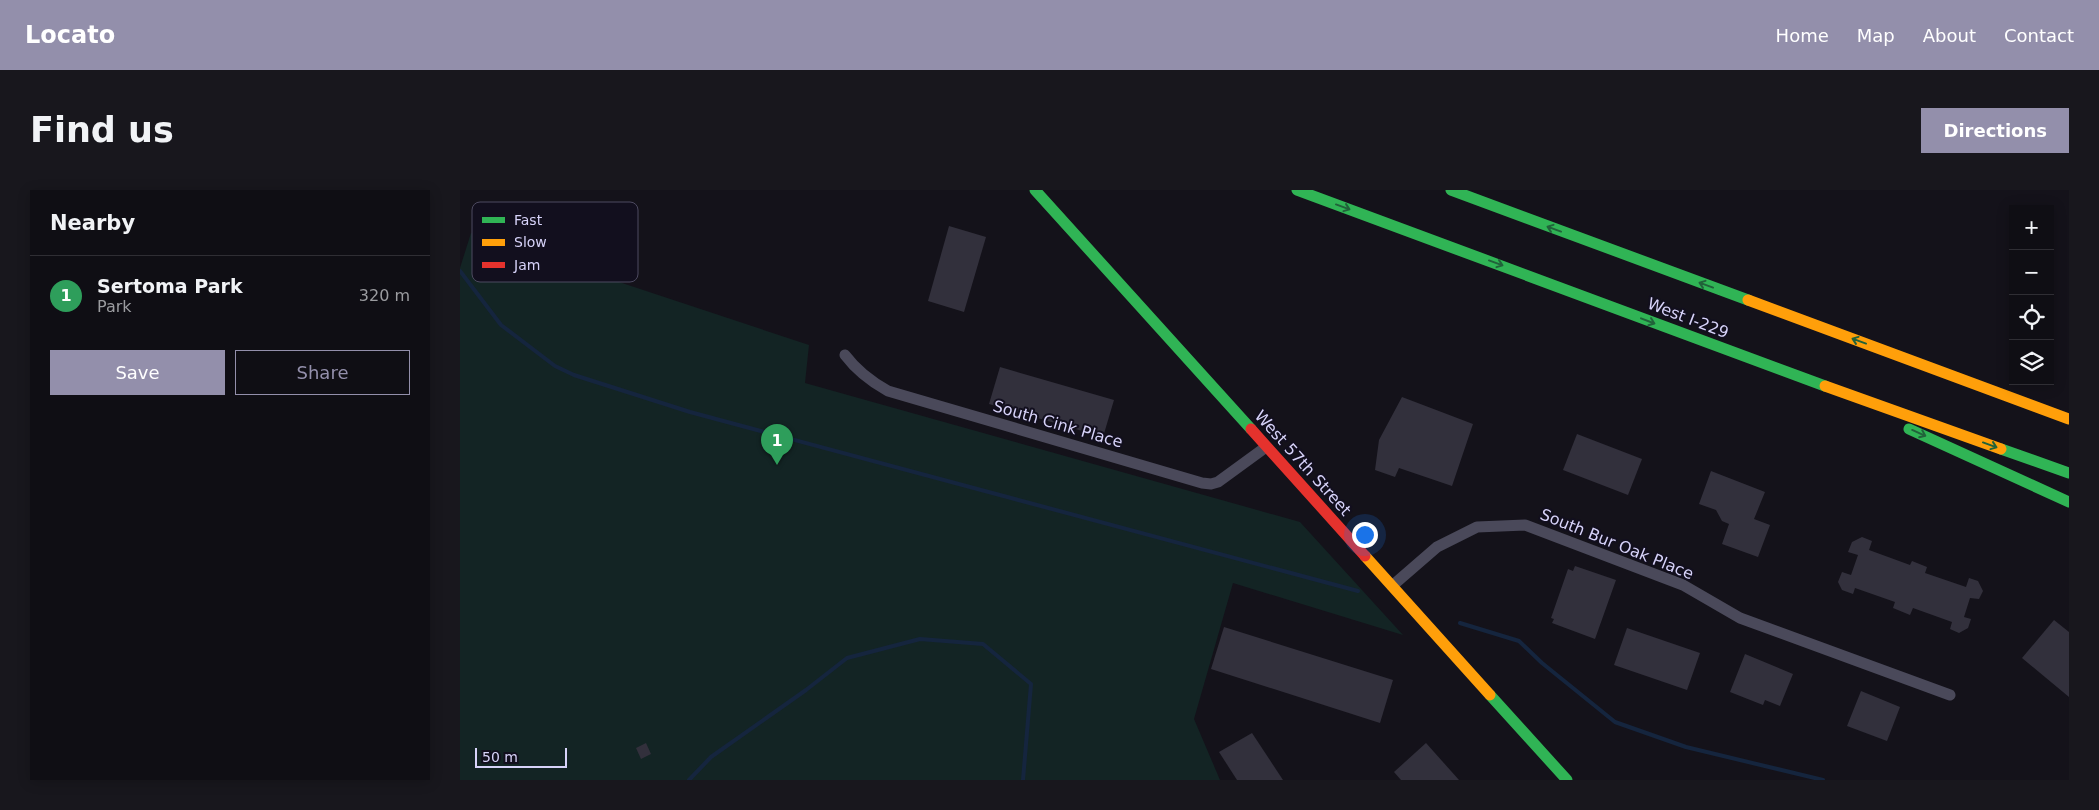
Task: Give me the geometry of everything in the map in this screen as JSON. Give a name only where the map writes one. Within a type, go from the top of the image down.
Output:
[{"type":"main road","name":"West 57th Street","points":[[1035,190],[1567,780]]},
{"type":"main road","name":"West I-229","points":[[1297,190],[1730,352],[2069,473]]},
{"type":"main road","points":[[1451,190],[2069,419]]},
{"type":"main road","points":[[1730,352],[1878,415],[2069,502]]},
{"type":"main road","points":[[1892,353],[2069,408]]},
{"type":"street","name":"South Cink Place","points":[[845,355],[869,381],[888,391],[1202,483],[1218,482],[1266,447]]},
{"type":"street","name":"South Bur Oak Place","points":[[1392,586],[1436,547],[1477,527],[1525,525],[1683,585],[1740,618],[1950,695]]},
{"type":"shaded area","points":[[471,233],[472,282],[619,282],[809,345],[805,383],[1300,522],[1403,635],[1233,583],[1194,719],[1220,780],[460,780],[460,268]]},
{"type":"building","points":[[949,226],[986,237],[964,312],[928,301]]},
{"type":"building","points":[[1000,367],[1114,400],[1103,437],[989,404]]},
{"type":"building","points":[[1402,397],[1473,424],[1452,486],[1399,468],[1395,477],[1375,470],[1379,440]]},
{"type":"building","points":[[1577,434],[1642,459],[1628,495],[1563,470]]},
{"type":"building","points":[[1711,471],[1765,492],[1754,519],[1770,525],[1758,557],[1722,544],[1729,524],[1722,521],[1716,510],[1699,504]]},
{"type":"building","points":[[1862,537],[1872,541],[1869,550],[1910,565],[1912,561],[1927,567],[1925,573],[1966,587],[1969,578],[1978,581],[1983,591],[1979,599],[1970,598],[1964,617],[1971,619],[1968,628],[1959,633],[1950,629],[1952,622],[1913,608],[1910,615],[1893,608],[1895,602],[1855,588],[1853,594],[1842,590],[1838,582],[1842,572],[1851,575],[1858,555],[1848,552],[1852,542]]},
{"type":"building","points":[[1575,566],[1616,580],[1595,639],[1552,623],[1554,619],[1551,618],[1568,569],[1573,571]]},
{"type":"building","points":[[2054,620],[2069,632],[2069,697],[2022,658]]},
{"type":"building","points":[[1224,627],[1393,680],[1380,723],[1211,669]]},
{"type":"building","points":[[1627,628],[1700,653],[1687,690],[1614,665]]},
{"type":"building","points":[[1745,654],[1793,674],[1780,706],[1765,700],[1763,705],[1730,692]]},
{"type":"building","points":[[1861,691],[1900,707],[1887,741],[1847,726]]},
{"type":"building","points":[[1252,733],[1283,780],[1237,780],[1219,752]]},
{"type":"building","points":[[646,743],[651,754],[641,759],[636,748]]},
{"type":"building","points":[[1426,743],[1459,780],[1401,780],[1394,772]]},
{"type":"waterway","points":[[460,271],[501,325],[555,366],[574,375],[690,412],[1358,591]]},
{"type":"waterway","points":[[1460,623],[1519,641],[1542,663],[1615,722],[1686,747],[1823,780]]},
{"type":"waterway","points":[[689,780],[711,757],[806,690],[847,658],[920,639],[983,644],[1031,684],[1023,780]]},
{"type":"traffic: fast","points":[[1035,190],[1251,429]]},
{"type":"traffic: fast","points":[[1297,190],[1825,386]]},
{"type":"traffic: fast","points":[[1451,190],[1748,300]]},
{"type":"traffic: fast","points":[[1909,429],[2069,502]]},
{"type":"traffic: fast","points":[[2001,449],[2069,473]]},
{"type":"traffic: fast","points":[[1490,695],[1567,780]]},
{"type":"traffic: slow","points":[[1748,300],[2069,419]]},
{"type":"traffic: slow","points":[[1825,386],[2001,449]]},
{"type":"traffic: slow","points":[[1365,556],[1490,695]]},
{"type":"traffic: jam","points":[[1251,429],[1365,556]]},
{"type":"place","name":"Sertoma Park","points":[[777,465]]}]
